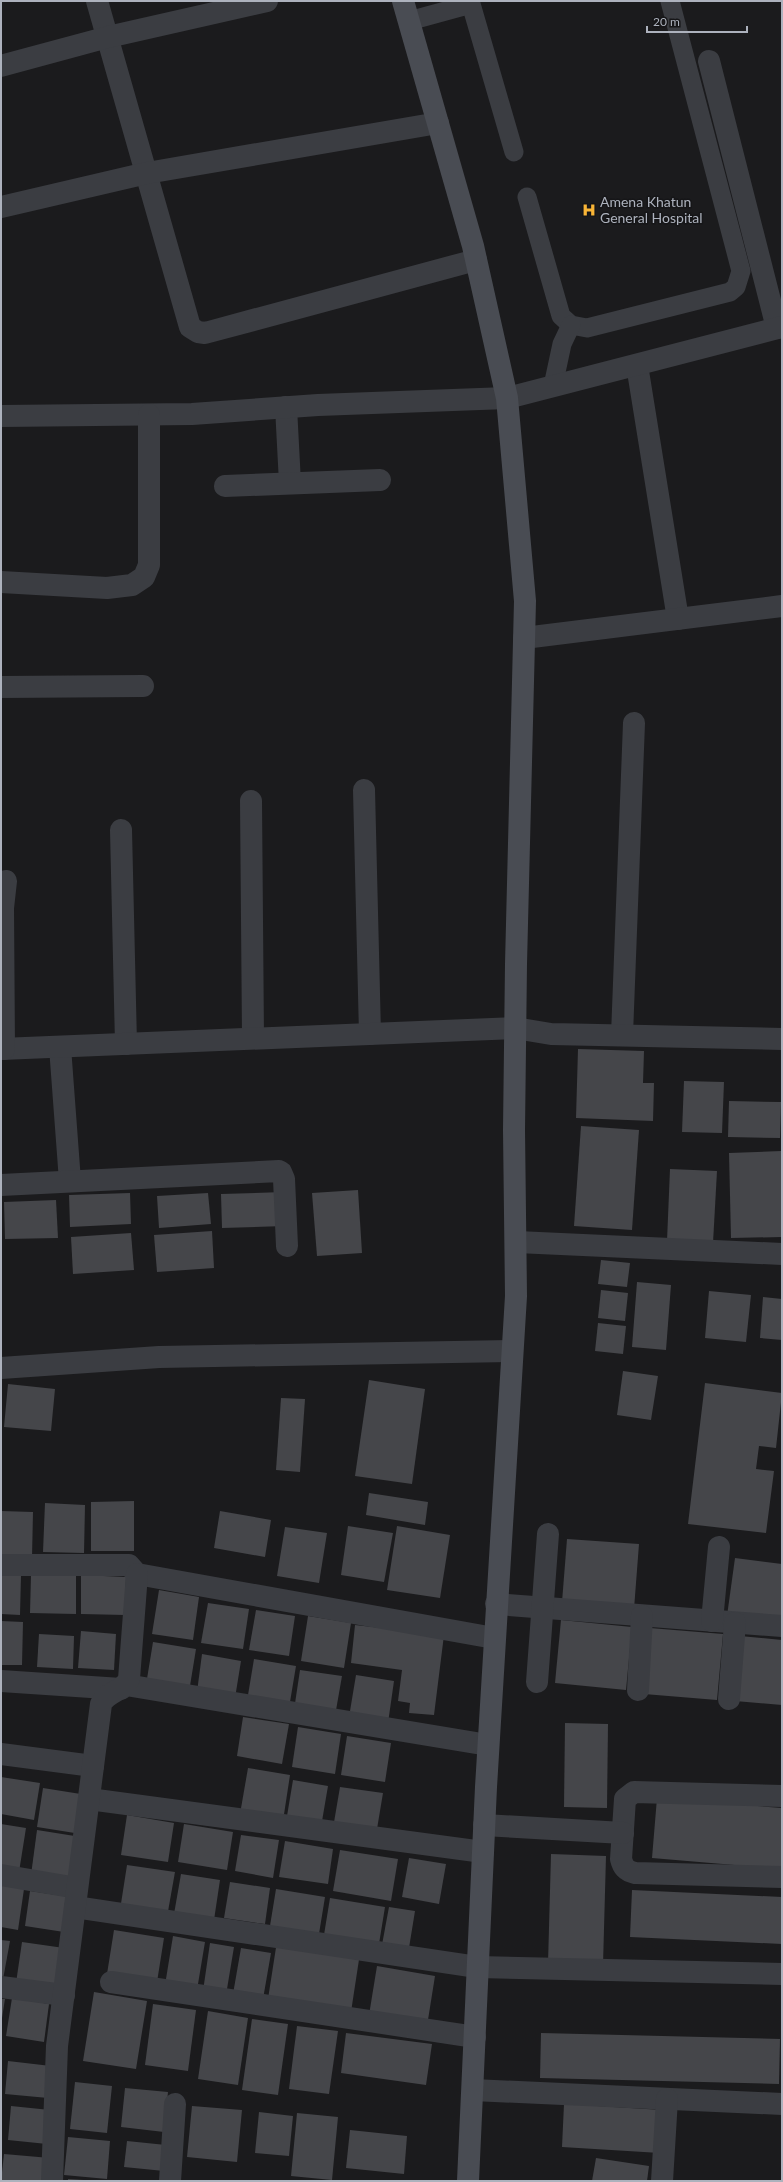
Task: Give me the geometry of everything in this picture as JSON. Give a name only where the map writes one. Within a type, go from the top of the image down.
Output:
[{"type":"street","points":[[97,1],[190,327],[198,332],[205,333],[476,260]]},
{"type":"street","points":[[1,66],[108,37],[267,1]]},
{"type":"street","points":[[406,11],[476,260],[507,398],[525,601],[515,1028],[514,1130],[517,1242],[516,1296],[482,1852],[468,2181]]},
{"type":"street","points":[[1,416],[192,414],[286,408],[507,398],[780,328],[709,61]]},
{"type":"street","points":[[1,207],[147,173],[438,123]]},
{"type":"street","points":[[637,365],[678,619]]},
{"type":"street","points":[[286,408],[290,483]]},
{"type":"street","points":[[1,582],[107,588],[132,585],[144,577],[149,565],[149,415]]},
{"type":"street","points":[[225,486],[380,480]]},
{"type":"street","points":[[524,638],[782,606]]},
{"type":"street","points":[[1,687],[143,686]]},
{"type":"street","points":[[622,1035],[634,722]]},
{"type":"street","points":[[364,790],[370,1034]]},
{"type":"street","points":[[251,800],[253,1038]]},
{"type":"street","points":[[121,830],[126,1044]]},
{"type":"street","points":[[6,881],[3,908],[3,1049],[515,1028],[551,1034],[782,1039]]},
{"type":"street","points":[[60,1047],[70,1181]]},
{"type":"street","points":[[1,1185],[279,1171],[282,1172],[284,1179],[287,1246]]},
{"type":"street","points":[[517,1242],[782,1254]]},
{"type":"street","points":[[1,1368],[159,1357],[512,1351]]},
{"type":"street","points":[[537,1682],[548,1534]]},
{"type":"street","points":[[712,1621],[719,1547]]},
{"type":"street","points":[[1,1565],[129,1565],[136,1574],[130,1679],[124,1687],[107,1695],[101,1704],[57,2046],[52,2181]]},
{"type":"street","points":[[136,1574],[494,1638]]},
{"type":"street","points":[[496,1604],[782,1626]]},
{"type":"street","points":[[638,1690],[642,1616]]},
{"type":"street","points":[[729,1699],[735,1623]]},
{"type":"street","points":[[1,1681],[124,1687],[488,1745]]},
{"type":"street","points":[[1,1754],[93,1766]]},
{"type":"street","points":[[782,1796],[634,1792],[625,1799],[621,1859],[623,1866],[628,1871],[635,1873],[782,1876]]},
{"type":"street","points":[[88,1799],[482,1852]]},
{"type":"street","points":[[484,1825],[623,1833]]},
{"type":"street","points":[[1,1875],[76,1898],[477,1967],[782,1974]]},
{"type":"street","points":[[111,1982],[475,2037]]},
{"type":"street","points":[[1,1987],[64,1995]]},
{"type":"street","points":[[473,2090],[782,2104]]},
{"type":"street","points":[[662,2181],[667,2099]]},
{"type":"street","points":[[170,2181],[175,2104]]},
{"type":"lane","points":[[527,197],[561,316],[571,325],[587,328],[730,292],[736,288],[740,271],[670,1]]},
{"type":"lane","points":[[406,11],[477,3],[514,152]]},
{"type":"lane","points":[[553,386],[562,344],[571,325]]},
{"type":"building","points":[[578,1049],[644,1051],[643,1083],[654,1083],[653,1121],[576,1118]]},
{"type":"building","points":[[684,1081],[724,1082],[722,1133],[682,1132]]},
{"type":"building","points":[[729,1101],[781,1102],[780,1138],[728,1137]]},
{"type":"building","points":[[581,1126],[639,1130],[632,1230],[574,1226]]},
{"type":"building","points":[[781,1151],[782,1237],[731,1238],[729,1153]]},
{"type":"building","points":[[670,1169],[717,1171],[713,1243],[667,1241]]},
{"type":"building","points":[[358,1190],[362,1253],[317,1256],[312,1193]]},
{"type":"building","points":[[284,1192],[285,1226],[222,1228],[221,1194]]},
{"type":"building","points":[[130,1193],[131,1224],[70,1227],[69,1195]]},
{"type":"building","points":[[208,1193],[211,1224],[159,1228],[157,1196]]},
{"type":"building","points":[[56,1200],[58,1238],[5,1239],[4,1202]]},
{"type":"building","points":[[212,1231],[214,1268],[157,1272],[154,1235]]},
{"type":"building","points":[[131,1233],[134,1270],[73,1274],[71,1237]]},
{"type":"building","points":[[601,1260],[630,1263],[627,1287],[598,1284]]},
{"type":"building","points":[[637,1282],[671,1285],[666,1350],[632,1347]]},
{"type":"building","points":[[601,1290],[628,1293],[625,1321],[598,1318]]},
{"type":"building","points":[[709,1291],[751,1295],[746,1342],[705,1338]]},
{"type":"building","points":[[763,1297],[782,1299],[782,1340],[760,1338]]},
{"type":"building","points":[[598,1323],[626,1326],[623,1354],[595,1351]]},
{"type":"building","points":[[623,1371],[658,1376],[651,1420],[617,1415]]},
{"type":"building","points":[[369,1380],[425,1389],[412,1484],[355,1476]]},
{"type":"building","points":[[705,1383],[782,1393],[776,1448],[759,1446],[756,1469],[774,1471],[766,1533],[688,1524]]},
{"type":"building","points":[[8,1384],[55,1389],[51,1431],[4,1427]]},
{"type":"building","points":[[281,1398],[305,1399],[300,1472],[276,1470]]},
{"type":"building","points":[[369,1493],[428,1502],[425,1525],[366,1515]]},
{"type":"building","points":[[134,1501],[134,1551],[91,1551],[91,1502]]},
{"type":"building","points":[[45,1503],[85,1505],[84,1553],[43,1552]]},
{"type":"building","points":[[1,1511],[33,1512],[32,1558],[1,1557]]},
{"type":"building","points":[[220,1511],[271,1520],[265,1557],[214,1548]]},
{"type":"building","points":[[348,1526],[393,1533],[384,1582],[341,1575]]},
{"type":"building","points":[[397,1526],[450,1535],[440,1598],[387,1590]]},
{"type":"building","points":[[285,1527],[327,1533],[319,1583],[277,1576]]},
{"type":"building","points":[[567,1539],[639,1544],[634,1609],[562,1602]]},
{"type":"building","points":[[735,1558],[782,1564],[782,1623],[727,1616]]},
{"type":"building","points":[[1,1574],[21,1575],[20,1615],[1,1614]]},
{"type":"building","points":[[31,1575],[76,1576],[76,1614],[30,1613]]},
{"type":"building","points":[[81,1575],[126,1577],[125,1615],[81,1614]]},
{"type":"building","points":[[159,1590],[199,1597],[193,1640],[152,1634]]},
{"type":"building","points":[[208,1603],[249,1609],[243,1649],[201,1643]]},
{"type":"building","points":[[256,1610],[295,1616],[289,1656],[249,1650]]},
{"type":"building","points":[[308,1616],[351,1623],[344,1668],[301,1661]]},
{"type":"building","points":[[561,1620],[632,1627],[626,1690],[555,1683]]},
{"type":"building","points":[[1,1621],[23,1622],[22,1665],[1,1665]]},
{"type":"building","points":[[355,1625],[444,1635],[434,1715],[409,1713],[410,1703],[398,1701],[402,1670],[351,1663]]},
{"type":"building","points":[[650,1628],[723,1634],[717,1700],[644,1694]]},
{"type":"building","points":[[81,1631],[116,1634],[114,1670],[78,1668]]},
{"type":"building","points":[[39,1634],[74,1636],[73,1669],[37,1667]]},
{"type":"building","points":[[740,1636],[782,1640],[782,1705],[735,1701]]},
{"type":"building","points":[[153,1642],[196,1649],[189,1692],[146,1685]]},
{"type":"building","points":[[202,1654],[241,1661],[235,1698],[197,1692]]},
{"type":"building","points":[[254,1659],[296,1666],[289,1708],[247,1701]]},
{"type":"building","points":[[300,1670],[342,1676],[335,1716],[294,1710]]},
{"type":"building","points":[[356,1675],[394,1681],[388,1723],[349,1717]]},
{"type":"building","points":[[243,1717],[289,1724],[282,1764],[237,1756]]},
{"type":"building","points":[[565,1723],[608,1724],[607,1808],[564,1807]]},
{"type":"building","points":[[298,1727],[341,1734],[335,1774],[292,1767]]},
{"type":"building","points":[[347,1736],[391,1743],[385,1782],[341,1775]]},
{"type":"building","points":[[248,1768],[290,1775],[283,1821],[240,1814]]},
{"type":"building","points":[[1,1777],[40,1783],[34,1820],[1,1814]]},
{"type":"building","points":[[293,1780],[328,1786],[321,1827],[286,1822]]},
{"type":"building","points":[[340,1787],[383,1793],[376,1835],[333,1828]]},
{"type":"building","points":[[43,1788],[87,1795],[81,1834],[37,1827]]},
{"type":"building","points":[[657,1798],[782,1808],[782,1869],[652,1858]]},
{"type":"building","points":[[127,1815],[174,1823],[168,1862],[121,1855]]},
{"type":"building","points":[[1,1824],[26,1828],[19,1872],[1,1870]]},
{"type":"building","points":[[184,1824],[233,1832],[227,1870],[178,1862]]},
{"type":"building","points":[[37,1830],[81,1837],[74,1882],[31,1875]]},
{"type":"building","points":[[241,1835],[279,1840],[273,1878],[235,1871]]},
{"type":"building","points":[[285,1841],[333,1849],[328,1884],[279,1877]]},
{"type":"building","points":[[340,1850],[398,1859],[391,1901],[333,1891]]},
{"type":"building","points":[[551,1854],[606,1856],[603,1965],[548,1964]]},
{"type":"building","points":[[409,1858],[446,1864],[439,1904],[402,1897]]},
{"type":"building","points":[[127,1865],[175,1872],[167,1917],[120,1910]]},
{"type":"building","points":[[181,1874],[220,1880],[214,1920],[174,1914]]},
{"type":"building","points":[[230,1882],[270,1888],[265,1924],[224,1918]]},
{"type":"building","points":[[1,1885],[24,1889],[18,1930],[1,1927]]},
{"type":"building","points":[[276,1889],[325,1897],[318,1940],[269,1932]]},
{"type":"building","points":[[632,1890],[782,1897],[782,1944],[630,1937]]},
{"type":"building","points":[[30,1891],[70,1897],[64,1932],[25,1926]]},
{"type":"building","points":[[330,1898],[385,1907],[378,1950],[323,1941]]},
{"type":"building","points":[[389,1907],[415,1911],[408,1954],[381,1950]]},
{"type":"building","points":[[114,1930],[164,1938],[157,1982],[107,1974]]},
{"type":"building","points":[[173,1936],[205,1942],[197,1990],[165,1985]]},
{"type":"building","points":[[1,1940],[10,1941],[2,1985],[1,1985]]},
{"type":"building","points":[[277,1941],[360,1953],[351,2012],[268,1999]]},
{"type":"building","points":[[22,1942],[64,1948],[58,1990],[16,1983]]},
{"type":"building","points":[[210,1943],[234,1947],[226,1995],[203,1991]]},
{"type":"building","points":[[241,1948],[271,1953],[263,1999],[233,1994]]},
{"type":"building","points":[[377,1966],[435,1976],[427,2026],[369,2015]]},
{"type":"building","points":[[94,1992],[147,2001],[136,2069],[83,2061]]},
{"type":"building","points":[[12,1998],[49,2004],[44,2042],[6,2036]]},
{"type":"building","points":[[1,1999],[5,1999],[2,2018],[1,2017]]},
{"type":"building","points":[[153,2004],[196,2010],[188,2071],[145,2065]]},
{"type":"building","points":[[208,2011],[248,2018],[238,2085],[198,2079]]},
{"type":"building","points":[[252,2019],[288,2024],[278,2095],[242,2090]]},
{"type":"building","points":[[297,2026],[338,2031],[329,2094],[289,2089]]},
{"type":"building","points":[[346,2033],[432,2044],[426,2085],[341,2073]]},
{"type":"building","points":[[541,2033],[780,2039],[779,2084],[540,2078]]},
{"type":"building","points":[[8,2061],[51,2066],[48,2098],[5,2094]]},
{"type":"building","points":[[75,2082],[112,2086],[107,2133],[70,2129]]},
{"type":"building","points":[[125,2088],[168,2092],[164,2132],[121,2127]]},
{"type":"building","points":[[564,2104],[663,2110],[660,2153],[562,2147]]},
{"type":"building","points":[[11,2106],[50,2110],[47,2144],[8,2140]]},
{"type":"building","points":[[192,2106],[242,2110],[237,2162],[187,2157]]},
{"type":"building","points":[[259,2112],[293,2116],[289,2156],[255,2153]]},
{"type":"building","points":[[297,2113],[338,2117],[332,2180],[291,2176]]},
{"type":"building","points":[[350,2130],[407,2136],[404,2174],[346,2168]]},
{"type":"building","points":[[68,2137],[110,2141],[107,2179],[64,2175]]},
{"type":"building","points":[[127,2141],[166,2145],[164,2171],[124,2167]]},
{"type":"building","points":[[4,2154],[50,2158],[47,2181],[1,2181]]},
{"type":"building","points":[[596,2158],[649,2166],[647,2181],[592,2181]]},
{"type":"building","points":[[68,2179],[84,2180],[84,2181],[68,2181]]},
{"type":"place","name":"Amena Khatun General Hospital","points":[[589,210]]}]
